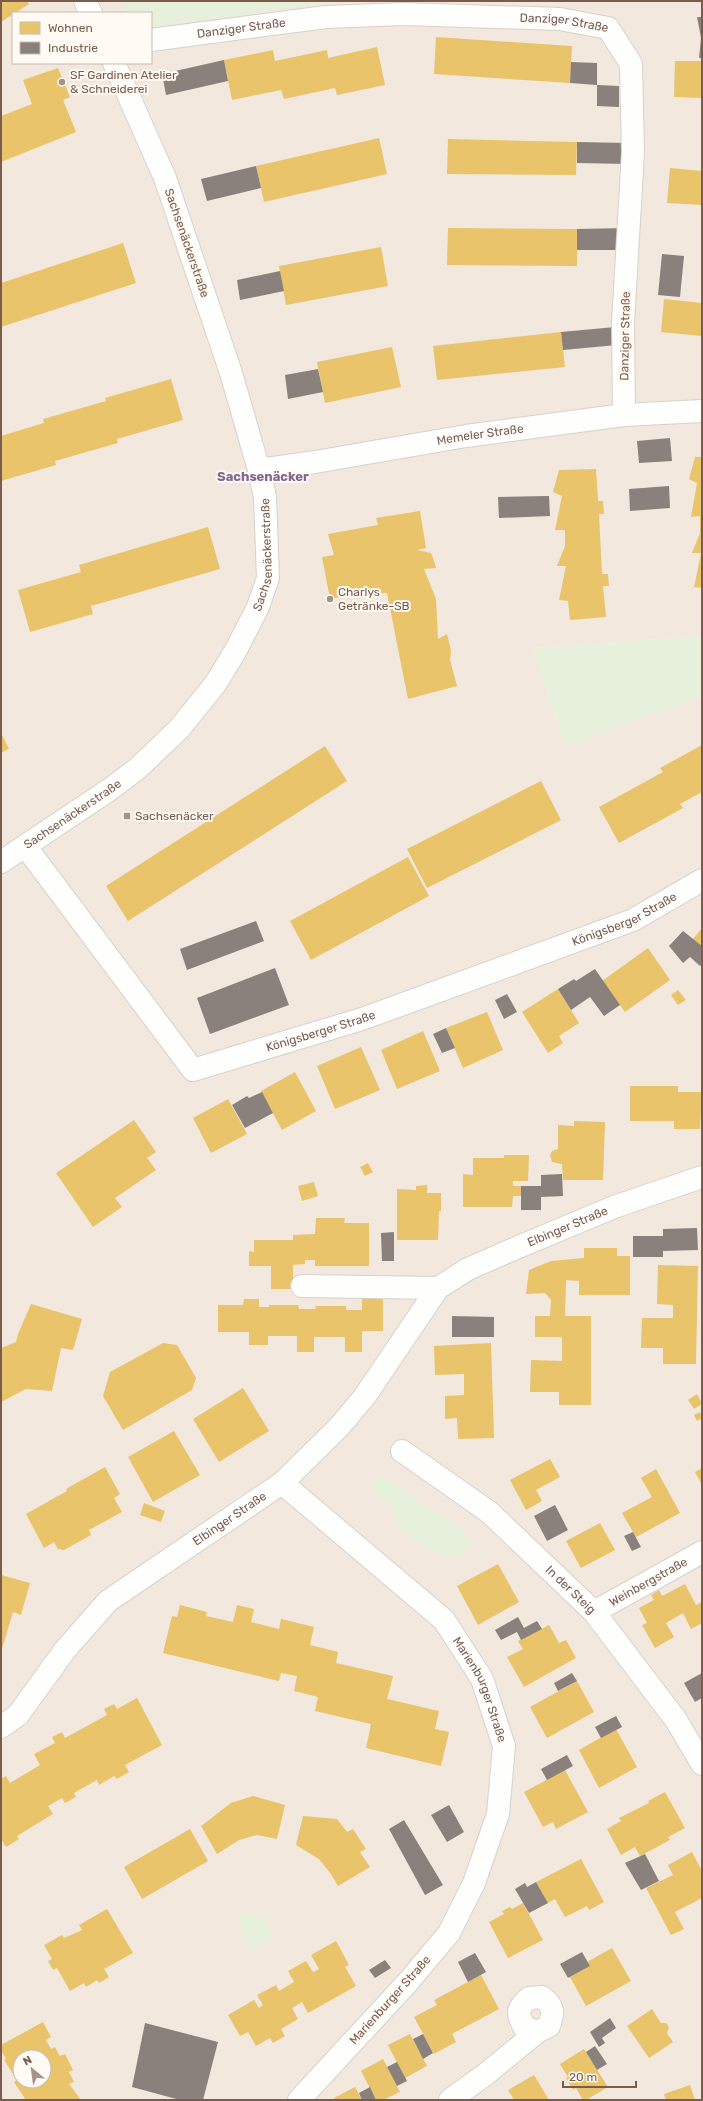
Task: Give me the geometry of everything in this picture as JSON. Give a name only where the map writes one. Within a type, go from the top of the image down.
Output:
[{"type":"street","points":[[85,1],[90,12]]},
{"type":"street","name":"Danziger Straße","points":[[152,40],[326,17],[404,14],[560,19],[608,28],[631,64],[633,152],[623,323],[624,414]]},
{"type":"street","name":"Sachsenäckerstraße","points":[[1,862],[26,847],[137,769],[179,729],[216,683],[228,663],[258,607],[268,578],[265,497],[260,470],[231,373],[165,178],[114,64]]},
{"type":"street","name":"Memeler Straße","points":[[260,470],[466,436],[624,414],[702,411]]},
{"type":"street","name":"Königsberger Straße","points":[[26,847],[193,1070],[362,1019],[638,918],[702,880]]},
{"type":"street","name":"Elbinger Straße","points":[[1,1727],[18,1715],[64,1650],[108,1601],[282,1483],[339,1427],[365,1396],[438,1288],[468,1269],[509,1251],[614,1207],[702,1177]]},
{"type":"street","points":[[302,1286],[438,1288]]},
{"type":"street","name":"In der Steig","points":[[402,1451],[489,1512],[594,1612],[696,1736],[702,1764]]},
{"type":"street","name":"Marienburger Straße","points":[[282,1483],[444,1620],[482,1679],[504,1746],[498,1814],[474,1883],[449,1933],[408,1982],[299,2100]]},
{"type":"street","name":"Weinbergstraße","points":[[594,1612],[702,1552]]},
{"type":"street","points":[[450,2100],[486,2074],[537,2032]]},
{"type":"shaded area","points":[[1,1],[702,1],[702,636],[533,648],[564,746],[702,696],[702,2100],[1,2100]]},
{"type":"green space","points":[[122,1],[341,1],[152,27],[152,12],[127,12]]},
{"type":"green space","points":[[702,636],[702,696],[564,746],[533,648]]},
{"type":"green space","points":[[375,1477],[386,1478],[462,1528],[472,1545],[458,1557],[430,1550],[398,1528],[392,1505],[376,1496],[372,1484]]},
{"type":"green space","points":[[242,1913],[266,1917],[274,1938],[249,1952],[239,1921]]},
{"type":"building: Wohnen","points":[[1,1],[27,1],[29,4],[17,12],[12,12],[12,15],[1,22]]},
{"type":"building: Wohnen","points":[[436,37],[572,46],[570,83],[434,74]]},
{"type":"building: Wohnen","points":[[377,47],[385,85],[337,95],[335,88],[284,99],[281,90],[232,100],[224,60],[273,50],[275,61],[327,50],[328,58]]},
{"type":"building: Wohnen","points":[[675,61],[702,61],[702,98],[674,97]]},
{"type":"building: Wohnen","points":[[58,68],[70,97],[63,100],[76,132],[1,162],[1,116],[32,104],[23,80]]},
{"type":"building: Wohnen","points":[[379,138],[387,174],[264,202],[256,166]]},
{"type":"building: Wohnen","points":[[448,139],[577,142],[576,175],[447,174]]},
{"type":"building: Wohnen","points":[[670,168],[702,171],[702,205],[667,203]]},
{"type":"building: Wohnen","points":[[448,228],[577,229],[577,266],[447,265]]},
{"type":"building: Wohnen","points":[[123,243],[136,283],[1,327],[1,283]]},
{"type":"building: Wohnen","points":[[381,247],[388,286],[286,305],[279,266]]},
{"type":"building: Wohnen","points":[[664,299],[702,303],[702,336],[661,332]]},
{"type":"building: Wohnen","points":[[561,332],[565,367],[437,380],[433,346]]},
{"type":"building: Wohnen","points":[[392,347],[401,387],[325,403],[317,362]]},
{"type":"building: Wohnen","points":[[171,379],[183,420],[117,439],[118,443],[55,461],[56,465],[1,481],[1,436],[44,423],[43,419],[106,401],[105,398]]},
{"type":"building: Wohnen","points":[[695,457],[702,457],[702,553],[692,553],[700,533],[700,516],[691,517],[697,483],[689,479]]},
{"type":"building: Wohnen","points":[[596,469],[598,501],[603,501],[604,514],[599,514],[602,574],[608,574],[609,586],[603,586],[606,617],[570,620],[568,601],[559,600],[566,566],[557,566],[565,546],[565,530],[555,530],[562,496],[553,492],[559,470]]},
{"type":"building: Wohnen","points":[[420,511],[426,548],[417,550],[431,553],[436,568],[424,569],[436,599],[438,639],[447,634],[451,651],[450,660],[457,686],[408,699],[387,593],[346,596],[330,599],[322,557],[334,555],[328,534],[378,525],[376,518]]},
{"type":"building: Wohnen","points":[[208,527],[220,569],[91,606],[93,614],[30,632],[18,590],[81,572],[79,565]]},
{"type":"building: Wohnen","points":[[702,554],[702,588],[694,587]]},
{"type":"building: Wohnen","points":[[1,733],[9,749],[1,753]]},
{"type":"building: Wohnen","points":[[702,745],[702,792],[680,804],[683,808],[619,843],[599,807],[663,772],[660,768]]},
{"type":"building: Wohnen","points":[[325,746],[347,781],[128,921],[106,886]]},
{"type":"building: Wohnen","points":[[541,781],[561,820],[427,888],[407,849]]},
{"type":"building: Wohnen","points":[[408,857],[429,896],[311,960],[290,921]]},
{"type":"building: Wohnen","points":[[702,928],[702,946],[693,939]]},
{"type":"building: Wohnen","points":[[648,948],[670,980],[625,1012],[602,981]]},
{"type":"building: Wohnen","points":[[558,989],[579,1023],[559,1036],[563,1043],[548,1053],[522,1012]]},
{"type":"building: Wohnen","points":[[678,990],[686,1000],[678,1005],[671,995]]},
{"type":"building: Wohnen","points":[[487,1012],[503,1050],[463,1068],[446,1028]]},
{"type":"building: Wohnen","points":[[423,1031],[440,1071],[397,1089],[381,1050]]},
{"type":"building: Wohnen","points":[[361,1047],[380,1090],[335,1109],[317,1066]]},
{"type":"building: Wohnen","points":[[295,1072],[316,1111],[282,1130],[261,1091]]},
{"type":"building: Wohnen","points":[[630,1086],[678,1086],[678,1092],[702,1092],[700,1129],[674,1129],[674,1121],[630,1121]]},
{"type":"building: Wohnen","points":[[228,1099],[247,1134],[211,1153],[193,1118]]},
{"type":"building: Wohnen","points":[[134,1120],[156,1152],[147,1158],[156,1170],[115,1198],[122,1207],[93,1227],[56,1173]]},
{"type":"building: Wohnen","points":[[574,1121],[605,1122],[603,1180],[563,1180],[562,1164],[552,1162],[550,1155],[552,1151],[558,1149],[558,1125],[574,1126]]},
{"type":"building: Wohnen","points":[[504,1155],[529,1155],[528,1181],[513,1181],[513,1186],[521,1186],[521,1196],[513,1196],[512,1207],[463,1207],[463,1174],[473,1175],[473,1158],[504,1158]]},
{"type":"building: Wohnen","points":[[368,1163],[373,1172],[365,1176],[360,1167]]},
{"type":"building: Wohnen","points":[[314,1182],[318,1196],[302,1201],[298,1186]]},
{"type":"building: Wohnen","points":[[427,1185],[427,1193],[441,1193],[438,1240],[397,1240],[397,1189],[416,1190],[416,1186]]},
{"type":"building: Wohnen","points":[[316,1218],[345,1218],[344,1223],[369,1223],[369,1266],[315,1266],[315,1260],[305,1260],[305,1264],[293,1265],[293,1289],[271,1289],[271,1266],[249,1266],[249,1251],[254,1252],[254,1240],[293,1240],[293,1235],[315,1234]]},
{"type":"building: Wohnen","points":[[584,1248],[617,1248],[617,1256],[630,1256],[630,1295],[579,1295],[579,1281],[566,1280],[565,1316],[591,1316],[591,1405],[559,1405],[559,1392],[530,1392],[531,1360],[562,1361],[562,1337],[535,1337],[535,1316],[550,1316],[551,1300],[545,1293],[526,1294],[529,1270],[551,1261],[584,1258]]},
{"type":"building: Wohnen","points":[[658,1265],[698,1266],[696,1364],[663,1364],[663,1348],[641,1348],[642,1318],[673,1318],[673,1305],[657,1304]]},
{"type":"building: Wohnen","points":[[362,1295],[383,1295],[383,1331],[362,1331],[362,1352],[345,1352],[345,1337],[314,1337],[314,1352],[297,1352],[297,1336],[268,1336],[268,1345],[249,1345],[249,1332],[218,1332],[218,1305],[243,1305],[244,1299],[259,1299],[259,1307],[269,1307],[269,1305],[298,1305],[299,1309],[316,1309],[315,1306],[346,1306],[346,1310],[362,1310]]},
{"type":"building: Wohnen","points":[[31,1304],[82,1319],[73,1350],[61,1348],[52,1391],[26,1389],[1,1402],[1,1348],[16,1342]]},
{"type":"building: Wohnen","points":[[163,1343],[177,1345],[196,1378],[192,1390],[123,1430],[103,1396],[110,1372]]},
{"type":"building: Wohnen","points":[[491,1343],[494,1438],[458,1439],[457,1418],[445,1419],[445,1396],[464,1395],[464,1374],[435,1375],[434,1346]]},
{"type":"building: Wohnen","points":[[243,1388],[269,1431],[219,1462],[193,1419]]},
{"type":"building: Wohnen","points":[[697,1394],[702,1404],[694,1409],[688,1400]]},
{"type":"building: Wohnen","points":[[700,1412],[702,1418],[697,1421],[694,1415]]},
{"type":"building: Wohnen","points":[[174,1431],[200,1475],[153,1502],[128,1457]]},
{"type":"building: Wohnen","points":[[550,1459],[560,1477],[536,1490],[542,1501],[526,1510],[510,1480]]},
{"type":"building: Wohnen","points":[[105,1467],[120,1494],[114,1498],[122,1512],[89,1530],[91,1535],[64,1550],[58,1549],[54,1542],[44,1548],[26,1514]]},
{"type":"building: Wohnen","points":[[702,1468],[702,1485],[695,1472]]},
{"type":"building: Wohnen","points":[[656,1469],[680,1513],[636,1537],[622,1513],[652,1497],[641,1478]]},
{"type":"building: Wohnen","points":[[144,1503],[165,1511],[161,1522],[140,1515]]},
{"type":"building: Wohnen","points":[[600,1523],[615,1550],[581,1568],[566,1541]]},
{"type":"building: Wohnen","points":[[498,1564],[519,1602],[478,1625],[457,1586]]},
{"type":"building: Wohnen","points":[[1,1575],[30,1583],[21,1615],[13,1612],[1,1652]]},
{"type":"building: Wohnen","points":[[685,1584],[696,1605],[702,1602],[702,1623],[691,1629],[683,1613],[666,1623],[674,1637],[655,1648],[642,1625],[647,1623],[639,1608],[654,1600],[651,1595],[659,1590],[662,1596]]},
{"type":"building: Wohnen","points":[[180,1605],[207,1612],[206,1616],[233,1622],[237,1605],[254,1609],[251,1622],[279,1629],[281,1619],[314,1627],[310,1645],[338,1652],[336,1663],[393,1676],[387,1699],[439,1711],[435,1729],[449,1732],[441,1766],[366,1748],[371,1724],[315,1711],[318,1697],[294,1691],[297,1676],[281,1673],[279,1681],[163,1653],[172,1616],[177,1617]]},
{"type":"building: Wohnen","points":[[549,1625],[559,1643],[566,1640],[576,1658],[524,1687],[507,1657],[523,1649],[518,1641]]},
{"type":"building: Wohnen","points":[[577,1681],[594,1712],[547,1738],[530,1707]]},
{"type":"building: Wohnen","points":[[137,1698],[162,1745],[125,1765],[129,1772],[117,1779],[114,1776],[99,1785],[97,1780],[74,1793],[76,1797],[65,1803],[62,1798],[48,1806],[53,1814],[17,1836],[19,1839],[6,1847],[1,1839],[1,1779],[6,1776],[10,1783],[40,1765],[34,1754],[55,1743],[52,1737],[62,1732],[65,1738],[107,1715],[104,1709],[114,1704],[117,1709]]},
{"type":"building: Wohnen","points":[[616,1729],[637,1767],[599,1788],[579,1750]]},
{"type":"building: Wohnen","points":[[565,1770],[588,1812],[556,1829],[553,1822],[543,1827],[524,1792]]},
{"type":"building: Wohnen","points":[[665,1792],[685,1828],[668,1837],[670,1840],[640,1856],[635,1847],[621,1855],[607,1829],[621,1821],[619,1818],[649,1803],[648,1801]]},
{"type":"building: Wohnen","points":[[253,1796],[285,1805],[277,1839],[257,1835],[239,1840],[217,1854],[201,1826],[231,1803]]},
{"type":"building: Wohnen","points":[[303,1816],[337,1819],[347,1832],[353,1829],[366,1849],[360,1852],[370,1867],[338,1886],[319,1859],[296,1845]]},
{"type":"building: Wohnen","points":[[190,1829],[208,1861],[142,1899],[124,1867]]},
{"type":"building: Wohnen","points":[[692,1852],[702,1871],[702,1898],[675,1912],[684,1929],[671,1935],[646,1888],[673,1875],[668,1865]]},
{"type":"building: Wohnen","points":[[581,1859],[604,1902],[589,1910],[587,1906],[565,1917],[555,1899],[548,1903],[536,1882]]},
{"type":"building: Wohnen","points":[[523,1903],[543,1940],[508,1958],[489,1922],[504,1914],[502,1911],[510,1907],[512,1909]]},
{"type":"building: Wohnen","points":[[107,1909],[133,1953],[104,1969],[109,1977],[99,1983],[97,1980],[86,1987],[84,1983],[70,1991],[57,1968],[53,1970],[48,1961],[52,1959],[44,1945],[62,1935],[64,1938],[82,1930],[79,1925]]},
{"type":"building: Wohnen","points":[[336,1941],[349,1965],[345,1967],[356,1986],[308,2013],[302,2002],[292,2008],[298,2019],[281,2029],[285,2036],[273,2043],[270,2038],[256,2046],[248,2032],[240,2036],[228,2015],[254,2000],[259,2008],[263,2005],[257,1995],[276,1985],[279,1991],[294,1982],[288,1971],[306,1961],[313,1972],[319,1969],[311,1955]]},
{"type":"building: Wohnen","points":[[612,1948],[631,1981],[586,2006],[570,1977],[590,1966],[587,1962]]},
{"type":"building: Wohnen","points":[[481,1975],[499,2009],[452,2034],[456,2042],[434,2054],[414,2017],[437,2005],[434,2000]]},
{"type":"building: Wohnen","points":[[652,2009],[661,2023],[666,2023],[669,2027],[667,2033],[673,2042],[649,2058],[627,2026]]},
{"type":"building: Wohnen","points":[[43,2022],[51,2037],[46,2040],[51,2049],[12,2049],[12,2072],[4,2060],[6,2059],[1,2050],[1,2045]]},
{"type":"building: Wohnen","points":[[410,2034],[427,2066],[405,2078],[388,2045]]},
{"type":"building: Wohnen","points":[[55,2047],[60,2056],[65,2054],[73,2070],[69,2072],[74,2082],[69,2084],[81,2100],[26,2100],[19,2089],[52,2089],[51,2049]]},
{"type":"building: Wohnen","points":[[584,2049],[608,2087],[586,2100],[583,2100],[576,2088],[573,2090],[566,2078],[568,2077],[560,2064]]},
{"type":"building: Wohnen","points":[[383,2059],[400,2092],[383,2100],[376,2100],[361,2071]]},
{"type":"building: Wohnen","points":[[534,2075],[549,2100],[514,2100],[508,2090]]},
{"type":"building: Wohnen","points":[[690,2085],[695,2100],[666,2100],[664,2094]]},
{"type":"building: Wohnen","points":[[355,2087],[362,2100],[335,2100],[334,2098]]},
{"type":"building: Industrie","points":[[697,17],[702,17],[702,58],[699,58],[701,38]]},
{"type":"building: Industrie","points":[[224,60],[228,81],[166,95],[162,74]]},
{"type":"building: Industrie","points":[[571,62],[597,63],[597,85],[570,83]]},
{"type":"building: Industrie","points":[[597,85],[619,86],[619,107],[597,106]]},
{"type":"building: Industrie","points":[[577,142],[628,143],[628,164],[577,163]]},
{"type":"building: Industrie","points":[[256,166],[261,188],[207,201],[201,179]]},
{"type":"building: Industrie","points":[[626,228],[626,250],[577,250],[577,229]]},
{"type":"building: Industrie","points":[[662,254],[684,256],[680,297],[658,295]]},
{"type":"building: Industrie","points":[[280,271],[284,291],[240,300],[237,280]]},
{"type":"building: Industrie","points":[[615,327],[617,345],[563,350],[561,332]]},
{"type":"building: Industrie","points":[[318,369],[323,392],[288,399],[285,375]]},
{"type":"building: Industrie","points":[[670,438],[672,461],[639,463],[637,441]]},
{"type":"building: Industrie","points":[[669,486],[670,508],[630,511],[629,489]]},
{"type":"building: Industrie","points":[[549,496],[550,516],[499,518],[498,497]]},
{"type":"building: Industrie","points":[[256,921],[264,941],[187,970],[180,949]]},
{"type":"building: Industrie","points":[[683,931],[702,946],[702,964],[700,966],[690,957],[683,963],[669,946]]},
{"type":"building: Industrie","points":[[275,968],[289,1005],[210,1034],[197,998]]},
{"type":"building: Industrie","points":[[595,969],[620,1005],[604,1016],[590,997],[571,1010],[558,989],[574,979],[576,981]]},
{"type":"building: Industrie","points":[[507,994],[517,1012],[504,1019],[495,1000]]},
{"type":"building: Industrie","points":[[446,1028],[455,1048],[442,1053],[433,1034]]},
{"type":"building: Industrie","points":[[262,1092],[273,1113],[245,1128],[232,1105],[247,1096],[249,1098]]},
{"type":"building: Industrie","points":[[562,1174],[563,1196],[541,1197],[541,1210],[521,1210],[521,1186],[541,1186],[541,1175]]},
{"type":"building: Industrie","points":[[697,1228],[698,1250],[663,1251],[663,1257],[633,1257],[633,1236],[663,1236],[663,1229]]},
{"type":"building: Industrie","points":[[394,1232],[394,1261],[382,1261],[381,1233]]},
{"type":"building: Industrie","points":[[452,1316],[494,1317],[494,1337],[452,1337]]},
{"type":"building: Industrie","points":[[555,1505],[568,1530],[547,1541],[534,1516]]},
{"type":"building: Industrie","points":[[633,1532],[641,1547],[632,1551],[624,1536]]},
{"type":"building: Industrie","points":[[518,1617],[524,1628],[537,1621],[542,1629],[521,1640],[517,1632],[501,1640],[495,1630]]},
{"type":"building: Industrie","points":[[572,1673],[577,1681],[558,1691],[554,1683]]},
{"type":"building: Industrie","points":[[702,1673],[702,1698],[695,1702],[684,1683]]},
{"type":"building: Industrie","points":[[616,1716],[622,1727],[601,1738],[595,1727]]},
{"type":"building: Industrie","points":[[567,1755],[573,1766],[547,1780],[541,1769]]},
{"type":"building: Industrie","points":[[449,1805],[464,1832],[447,1842],[431,1815]]},
{"type":"building: Industrie","points":[[404,1820],[443,1885],[425,1895],[389,1829]]},
{"type":"building: Industrie","points":[[645,1854],[659,1881],[641,1890],[625,1863]]},
{"type":"building: Industrie","points":[[536,1882],[548,1903],[529,1913],[515,1889],[525,1883],[527,1887]]},
{"type":"building: Industrie","points":[[582,1952],[590,1966],[568,1978],[560,1964]]},
{"type":"building: Industrie","points":[[475,1953],[486,1972],[468,1982],[458,1962]]},
{"type":"building: Industrie","points":[[385,1960],[391,1968],[375,1978],[369,1970]]},
{"type":"building: Industrie","points":[[610,2018],[616,2028],[602,2038],[605,2043],[599,2047],[590,2032]]},
{"type":"building: Industrie","points":[[145,2023],[218,2042],[203,2100],[180,2100],[132,2087]]},
{"type":"building: Industrie","points":[[423,2034],[433,2053],[423,2059],[413,2039]]},
{"type":"building: Industrie","points":[[595,2046],[607,2064],[597,2070],[586,2052]]},
{"type":"building: Industrie","points":[[397,2062],[407,2081],[397,2086],[387,2067]]},
{"type":"building: Industrie","points":[[370,2087],[376,2100],[362,2100],[359,2093]]},
{"type":"place","name":"SF Gardinen Atelier & Schneiderei","points":[[62,82]]},
{"type":"place","name":"Charlys Getränke-SB","points":[[330,599]]},
{"type":"place","name":"Sachsenäcker","points":[[127,816]]},
{"type":"district","name":"Sachsenäcker","points":[[263,476]]}]
